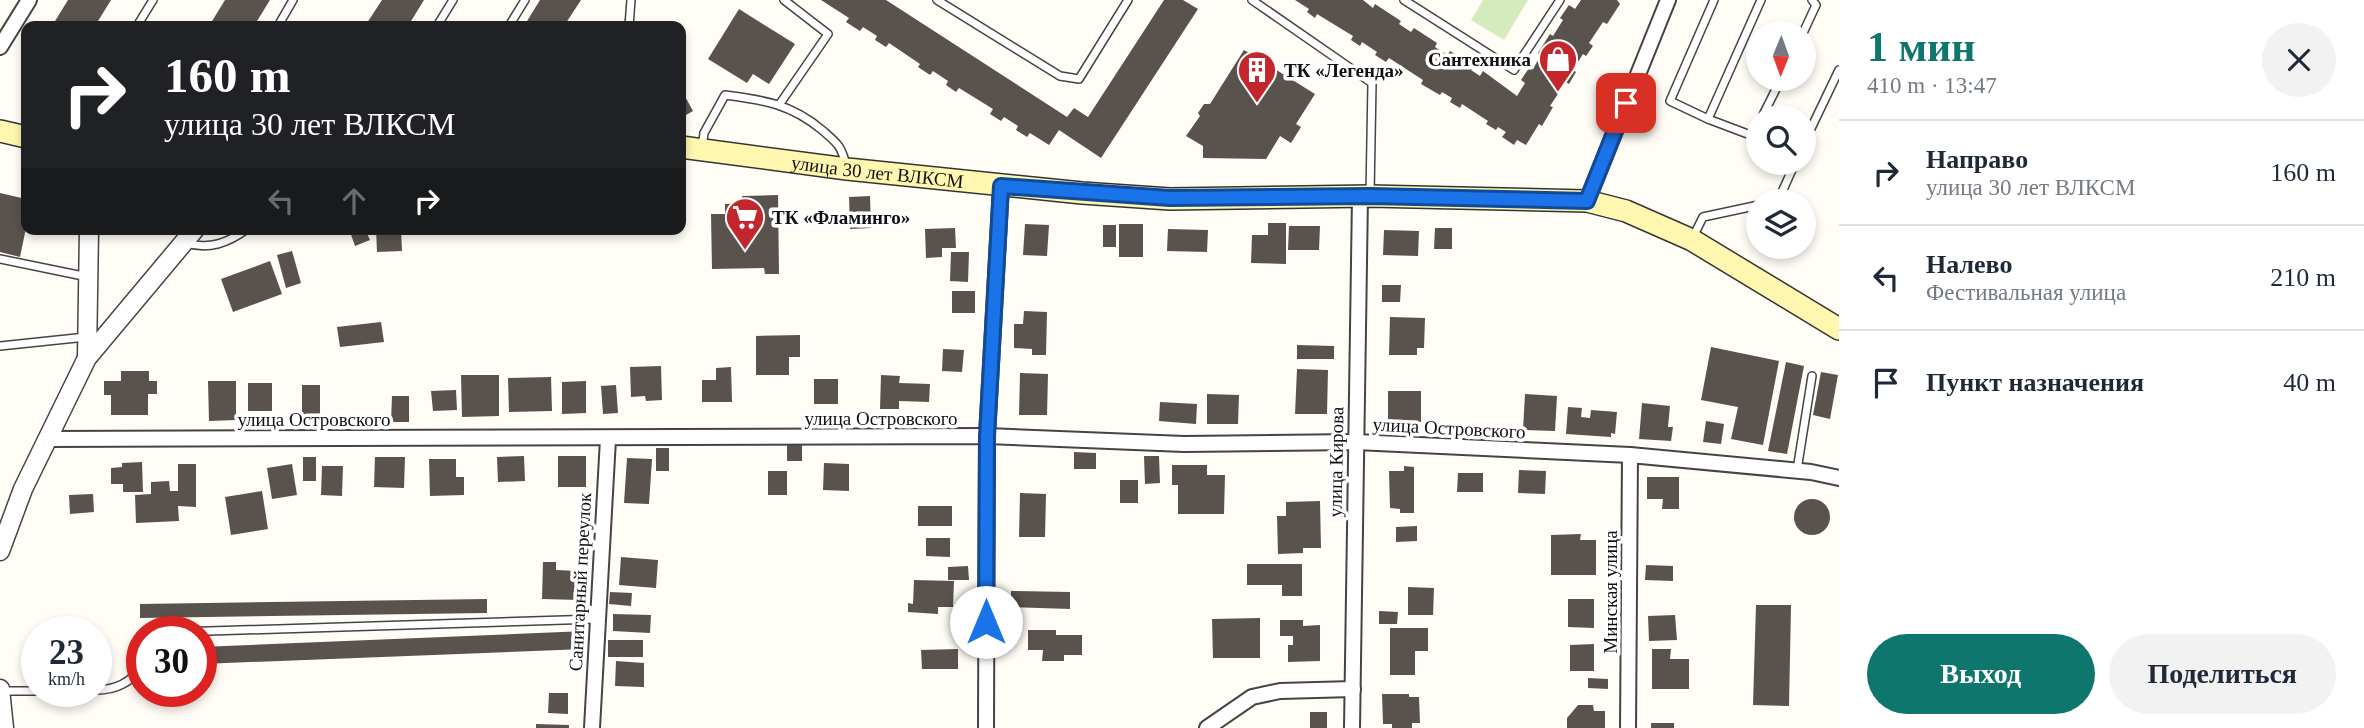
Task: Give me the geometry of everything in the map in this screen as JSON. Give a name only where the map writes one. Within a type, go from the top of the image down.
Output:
[{"type":"main road","points":[[0,131],[21,136]]},
{"type":"main road","name":"улица 30 лет ВЛКСМ","points":[[691,148],[1001,186],[1170,198],[1365,196],[1587,201],[1626,211],[1692,240],[1839,329]]},
{"type":"street","points":[[0,47],[29,0]]},
{"type":"street","points":[[1587,201],[1668,0]]},
{"type":"street","points":[[986,728],[987,436],[1001,186]]},
{"type":"street","name":"улица Кирова","points":[[1352,728],[1356,442],[1365,196]]},
{"type":"street","points":[[87,358],[89,235]]},
{"type":"street","points":[[0,551],[4,526],[87,358],[189,236]]},
{"type":"street","name":"улица Островского","points":[[48,439],[987,436],[1184,444],[1356,442],[1630,455],[1797,471],[1839,478]]},
{"type":"street","name":"Санитарный переулок","points":[[592,728],[607,439]]},
{"type":"street","name":"Минская улица","points":[[1628,728],[1630,455]]},
{"type":"street","points":[[1207,728],[1252,697],[1280,691],[1353,689]]},
{"type":"street","points":[[0,690],[4,728]]},
{"type":"lane","points":[[140,21],[153,0]]},
{"type":"lane","points":[[281,21],[293,0]]},
{"type":"lane","points":[[440,21],[453,0]]},
{"type":"lane","points":[[512,21],[525,0]]},
{"type":"lane","points":[[629,21],[631,0]]},
{"type":"lane","points":[[779,104],[828,34],[784,0]]},
{"type":"lane","points":[[937,0],[1060,76],[1079,79],[1128,0]]},
{"type":"lane","points":[[1252,0],[1372,83],[1365,196]]},
{"type":"lane","points":[[1404,0],[1514,71],[1560,0]]},
{"type":"lane","points":[[1714,0],[1670,101],[1746,133]]},
{"type":"lane","points":[[1708,118],[1761,0]]},
{"type":"lane","points":[[1809,21],[1816,5],[1812,0]]},
{"type":"lane","points":[[1816,118],[1839,70]]},
{"type":"lane","points":[[691,148],[704,133],[725,95],[779,104],[806,116],[841,146],[847,169]]},
{"type":"lane","points":[[1692,240],[1703,217],[1746,208]]},
{"type":"lane","points":[[189,236],[200,248],[218,245],[236,235]]},
{"type":"lane","points":[[0,259],[89,278]]},
{"type":"lane","points":[[0,346],[87,337]]},
{"type":"lane","points":[[1797,471],[1812,376]]},
{"type":"lane","points":[[217,631],[597,619]]},
{"type":"lane","points":[[0,690],[21,691]]},
{"type":"green space","points":[[1483,0],[1528,0],[1504,40],[1471,20]]},
{"type":"building","points":[[68,0],[111,0],[98,21],[55,21]]},
{"type":"building","points":[[225,0],[270,0],[257,21],[212,21]]},
{"type":"building","points":[[382,0],[424,0],[411,21],[368,21]]},
{"type":"building","points":[[540,0],[581,0],[567,21],[527,21]]},
{"type":"building","points":[[821,0],[886,0],[1067,117],[1074,108],[1088,117],[1164,0],[1183,0],[1198,9],[1101,158],[1059,130],[1049,145],[1030,133],[1027,137],[1016,130],[1018,126],[1004,117],[1001,121],[990,114],[993,109],[959,88],[956,92],[946,85],[948,81],[933,71],[930,75],[918,67],[920,64],[889,43],[886,47],[875,40],[877,36],[863,27],[860,31],[846,22],[849,18]]},
{"type":"building","points":[[1295,0],[1363,0],[1373,8],[1375,4],[1401,21],[1399,24],[1411,32],[1414,28],[1437,43],[1435,47],[1441,51],[1448,55],[1450,51],[1474,66],[1471,70],[1480,76],[1483,71],[1517,96],[1525,83],[1521,80],[1531,65],[1534,67],[1541,55],[1538,53],[1550,34],[1553,36],[1569,5],[1575,9],[1581,0],[1617,0],[1620,4],[1607,24],[1603,22],[1589,43],[1593,46],[1586,56],[1583,54],[1573,70],[1576,72],[1569,84],[1566,82],[1550,106],[1553,107],[1542,126],[1539,124],[1526,145],[1517,140],[1514,145],[1502,137],[1506,132],[1486,124],[1488,121],[1462,104],[1460,108],[1450,102],[1452,98],[1442,92],[1440,95],[1421,84],[1423,80],[1389,58],[1386,62],[1362,42],[1360,46],[1351,40],[1353,36],[1317,14],[1315,18],[1307,12],[1309,9]]},
{"type":"building","points":[[739,9],[795,44],[769,84],[753,74],[747,83],[708,59]]},
{"type":"building","name":"ТК «Легенда»","points":[[1244,50],[1315,94],[1296,124],[1301,127],[1291,143],[1280,136],[1266,159],[1203,158],[1203,146],[1186,136],[1200,116],[1198,113],[1204,104],[1210,104]]},
{"type":"building","points":[[686,98],[693,111],[686,115]]},
{"type":"building","points":[[0,193],[21,198],[21,235],[25,235],[20,257],[0,252]]},
{"type":"building","name":"ТК «Фламинго»","points":[[778,195],[779,274],[765,274],[764,268],[712,269],[711,214],[725,214],[725,204],[743,203],[742,196]]},
{"type":"building","points":[[870,196],[871,228],[850,229],[849,197]]},
{"type":"building","points":[[1268,223],[1286,223],[1286,264],[1251,263],[1252,235],[1268,235]]},
{"type":"building","points":[[1025,224],[1049,225],[1047,256],[1023,255]]},
{"type":"building","points":[[1119,224],[1143,224],[1143,257],[1119,257]]},
{"type":"building","points":[[1103,225],[1116,225],[1116,247],[1103,247]]},
{"type":"building","points":[[1289,226],[1320,226],[1319,250],[1288,250]]},
{"type":"building","points":[[955,228],[956,248],[942,248],[942,257],[926,258],[925,229]]},
{"type":"building","points":[[1435,228],[1452,228],[1452,249],[1434,249]]},
{"type":"building","points":[[1168,229],[1208,230],[1207,252],[1167,251]]},
{"type":"building","points":[[1384,230],[1419,231],[1418,256],[1383,255]]},
{"type":"building","points":[[351,235],[368,235],[370,240],[355,246]]},
{"type":"building","points":[[376,235],[401,235],[402,251],[377,252]]},
{"type":"building","points":[[292,251],[301,283],[286,288],[277,255]]},
{"type":"building","points":[[951,252],[969,252],[968,282],[950,281]]},
{"type":"building","points":[[270,261],[282,294],[233,312],[221,279]]},
{"type":"building","points":[[1382,285],[1401,285],[1400,302],[1382,302]]},
{"type":"building","points":[[952,291],[975,291],[975,313],[952,313]]},
{"type":"building","points":[[1024,311],[1047,312],[1046,355],[1032,355],[1032,349],[1014,348],[1014,324],[1023,324]]},
{"type":"building","points":[[1390,317],[1425,318],[1424,348],[1417,348],[1417,355],[1389,355]]},
{"type":"building","points":[[381,322],[384,342],[340,347],[337,327]]},
{"type":"building","points":[[800,335],[800,357],[789,357],[789,375],[756,375],[756,336]]},
{"type":"building","points":[[1297,345],[1334,346],[1334,359],[1297,359]]},
{"type":"building","points":[[1711,347],[1779,361],[1763,445],[1731,439],[1738,407],[1701,400]]},
{"type":"building","points":[[943,349],[964,350],[962,372],[942,371]]},
{"type":"building","points":[[1786,362],[1804,366],[1787,454],[1768,451]]},
{"type":"building","points":[[661,366],[662,400],[646,401],[645,396],[631,397],[630,367]]},
{"type":"building","points":[[731,367],[732,402],[702,402],[702,380],[716,380],[716,368]]},
{"type":"building","points":[[1297,369],[1328,370],[1327,414],[1295,414]]},
{"type":"building","points":[[121,371],[149,371],[149,381],[157,381],[157,394],[148,394],[148,415],[111,415],[111,395],[104,395],[104,381],[121,381]]},
{"type":"building","points":[[1821,372],[1838,375],[1830,419],[1813,415]]},
{"type":"building","points":[[1020,373],[1048,374],[1047,415],[1019,415]]},
{"type":"building","points":[[461,375],[499,375],[499,416],[462,417]]},
{"type":"building","points":[[881,375],[900,376],[899,383],[930,384],[929,402],[899,401],[899,409],[880,409]]},
{"type":"building","points":[[551,377],[552,411],[509,412],[508,378]]},
{"type":"building","points":[[814,379],[838,379],[838,404],[814,404]]},
{"type":"building","points":[[208,381],[236,381],[236,420],[209,421]]},
{"type":"building","points":[[586,381],[586,413],[562,414],[562,382]]},
{"type":"building","points":[[248,383],[272,383],[272,411],[248,411]]},
{"type":"building","points":[[302,385],[320,385],[320,416],[302,416]]},
{"type":"building","points":[[616,385],[618,413],[603,414],[601,386]]},
{"type":"building","points":[[456,390],[457,410],[433,411],[431,391]]},
{"type":"building","points":[[1388,391],[1421,391],[1421,422],[1388,422]]},
{"type":"building","points":[[1207,394],[1239,395],[1238,424],[1207,424]]},
{"type":"building","points":[[1525,394],[1557,396],[1555,431],[1523,430]]},
{"type":"building","points":[[392,396],[409,396],[409,422],[391,422]]},
{"type":"building","points":[[1160,402],[1197,404],[1196,424],[1159,421]]},
{"type":"building","points":[[1642,403],[1670,406],[1668,427],[1673,427],[1671,441],[1639,439]]},
{"type":"building","points":[[1568,407],[1582,408],[1581,417],[1590,418],[1591,410],[1617,412],[1615,434],[1611,433],[1611,437],[1566,434]]},
{"type":"building","points":[[1706,421],[1724,424],[1721,444],[1703,442]]},
{"type":"building","points":[[787,440],[802,440],[802,461],[787,461]]},
{"type":"building","points":[[656,448],[669,448],[669,471],[656,471]]},
{"type":"building","points":[[1074,452],[1096,453],[1096,469],[1074,469]]},
{"type":"building","points":[[524,456],[525,481],[498,482],[497,457]]},
{"type":"building","points":[[558,456],[586,456],[586,487],[558,487]]},
{"type":"building","points":[[1144,456],[1159,456],[1160,483],[1145,484]]},
{"type":"building","points":[[303,457],[316,457],[316,481],[303,481]]},
{"type":"building","points":[[375,457],[405,457],[404,488],[374,487]]},
{"type":"building","points":[[627,458],[652,459],[649,504],[624,503]]},
{"type":"building","points":[[429,459],[456,459],[456,477],[464,477],[464,495],[430,496]]},
{"type":"building","points":[[142,462],[143,492],[123,492],[123,484],[111,484],[111,468],[122,467],[122,463]]},
{"type":"building","points":[[824,463],[849,464],[849,491],[823,490]]},
{"type":"building","points":[[178,464],[196,464],[196,507],[178,506],[179,521],[136,523],[135,495],[151,494],[151,482],[169,481],[170,491],[178,491]]},
{"type":"building","points":[[292,464],[297,495],[272,499],[267,468]]},
{"type":"building","points":[[1172,465],[1207,465],[1207,475],[1225,475],[1224,514],[1178,514],[1178,485],[1172,485]]},
{"type":"building","points":[[322,466],[343,466],[342,496],[321,495]]},
{"type":"building","points":[[1404,466],[1414,467],[1414,513],[1400,513],[1400,509],[1390,508],[1389,471],[1404,471]]},
{"type":"building","points":[[1519,470],[1546,471],[1545,494],[1518,493]]},
{"type":"building","points":[[768,471],[787,471],[787,495],[768,495]]},
{"type":"building","points":[[1458,473],[1483,473],[1483,492],[1457,492]]},
{"type":"building","points":[[1647,477],[1679,477],[1679,509],[1662,509],[1663,499],[1647,499]]},
{"type":"building","points":[[1120,480],[1138,480],[1138,503],[1120,503]]},
{"type":"building","points":[[262,491],[268,529],[231,535],[225,497]]},
{"type":"building","points":[[1020,493],[1046,494],[1045,537],[1019,537]]},
{"type":"building","points":[[93,494],[94,512],[70,514],[69,495]]},
{"type":"building","points":[[1812,499],[1825,504],[1830,517],[1825,530],[1812,535],[1799,530],[1794,517],[1799,504]]},
{"type":"building","points":[[1320,501],[1321,548],[1303,548],[1303,553],[1278,554],[1277,516],[1286,516],[1286,502]]},
{"type":"building","points":[[918,506],[952,506],[952,526],[918,526]]},
{"type":"building","points":[[1417,526],[1417,541],[1396,542],[1396,527]]},
{"type":"building","points":[[1581,534],[1580,540],[1596,540],[1596,575],[1551,575],[1551,535]]},
{"type":"building","points":[[926,538],[950,538],[950,557],[926,556]]},
{"type":"building","points":[[621,557],[658,560],[656,588],[619,585]]},
{"type":"building","points":[[543,562],[556,562],[556,570],[579,571],[579,600],[542,599]]},
{"type":"building","points":[[1247,564],[1302,564],[1302,596],[1282,596],[1282,585],[1247,585]]},
{"type":"building","points":[[1646,565],[1673,566],[1673,581],[1645,580]]},
{"type":"building","points":[[968,566],[969,580],[948,580],[948,567]]},
{"type":"building","points":[[914,580],[954,581],[953,607],[938,607],[938,614],[908,612],[908,603],[913,604]]},
{"type":"building","points":[[1408,587],[1434,588],[1433,615],[1408,615]]},
{"type":"building","points":[[1011,591],[1070,592],[1070,609],[1011,607]]},
{"type":"building","points":[[610,592],[632,593],[631,606],[609,604]]},
{"type":"building","points":[[487,599],[487,613],[140,616],[140,604]]},
{"type":"building","points":[[1568,599],[1594,599],[1594,628],[1568,627]]},
{"type":"building","points":[[1756,605],[1791,605],[1789,706],[1753,705]]},
{"type":"building","points":[[1379,611],[1398,612],[1397,624],[1379,624]]},
{"type":"building","points":[[613,614],[651,615],[650,633],[613,631]]},
{"type":"building","points":[[1675,615],[1677,640],[1649,641],[1648,616]]},
{"type":"building","points":[[1260,618],[1260,658],[1213,658],[1212,619]]},
{"type":"building","points":[[1280,620],[1303,620],[1303,626],[1320,625],[1320,661],[1288,662],[1288,645],[1293,645],[1293,636],[1280,636]]},
{"type":"building","points":[[1390,628],[1428,628],[1428,651],[1415,651],[1415,675],[1390,675]]},
{"type":"building","points":[[1028,630],[1056,630],[1056,635],[1082,635],[1082,655],[1064,655],[1064,661],[1042,661],[1043,650],[1028,650]]},
{"type":"building","points":[[586,631],[585,649],[217,663],[217,646]]},
{"type":"building","points":[[608,640],[643,640],[643,657],[608,657]]},
{"type":"building","points":[[1594,644],[1594,671],[1570,671],[1570,645]]},
{"type":"building","points":[[958,649],[958,669],[922,669],[921,650]]},
{"type":"building","points":[[1652,649],[1671,649],[1670,659],[1689,659],[1689,689],[1652,689]]},
{"type":"building","points":[[616,661],[644,663],[644,687],[615,686]]},
{"type":"building","points":[[1588,678],[1608,679],[1608,689],[1588,688]]},
{"type":"building","points":[[549,693],[568,693],[568,714],[548,713]]},
{"type":"building","points":[[1382,694],[1409,694],[1409,697],[1419,697],[1420,723],[1412,723],[1412,728],[1392,728],[1392,724],[1383,724]]},
{"type":"building","points":[[1578,705],[1593,705],[1594,711],[1605,711],[1605,728],[1567,728],[1567,718]]},
{"type":"building","points":[[1310,712],[1327,712],[1327,728],[1310,728]]},
{"type":"building","points":[[1651,723],[1674,723],[1674,728],[1651,728]]},
{"type":"building","points":[[536,724],[569,725],[569,728],[536,728]]},
{"type":"place","name":"Сантехника","points":[[1558,93]]},
{"type":"place","name":"ТК «Легенда»","points":[[1257,104]]},
{"type":"place","name":"ТК «Фламинго»","points":[[745,251]]},
{"type":"route","points":[[986,622],[987,436],[1001,186],[1170,198],[1370,196],[1587,201],[1626,103]]}]
